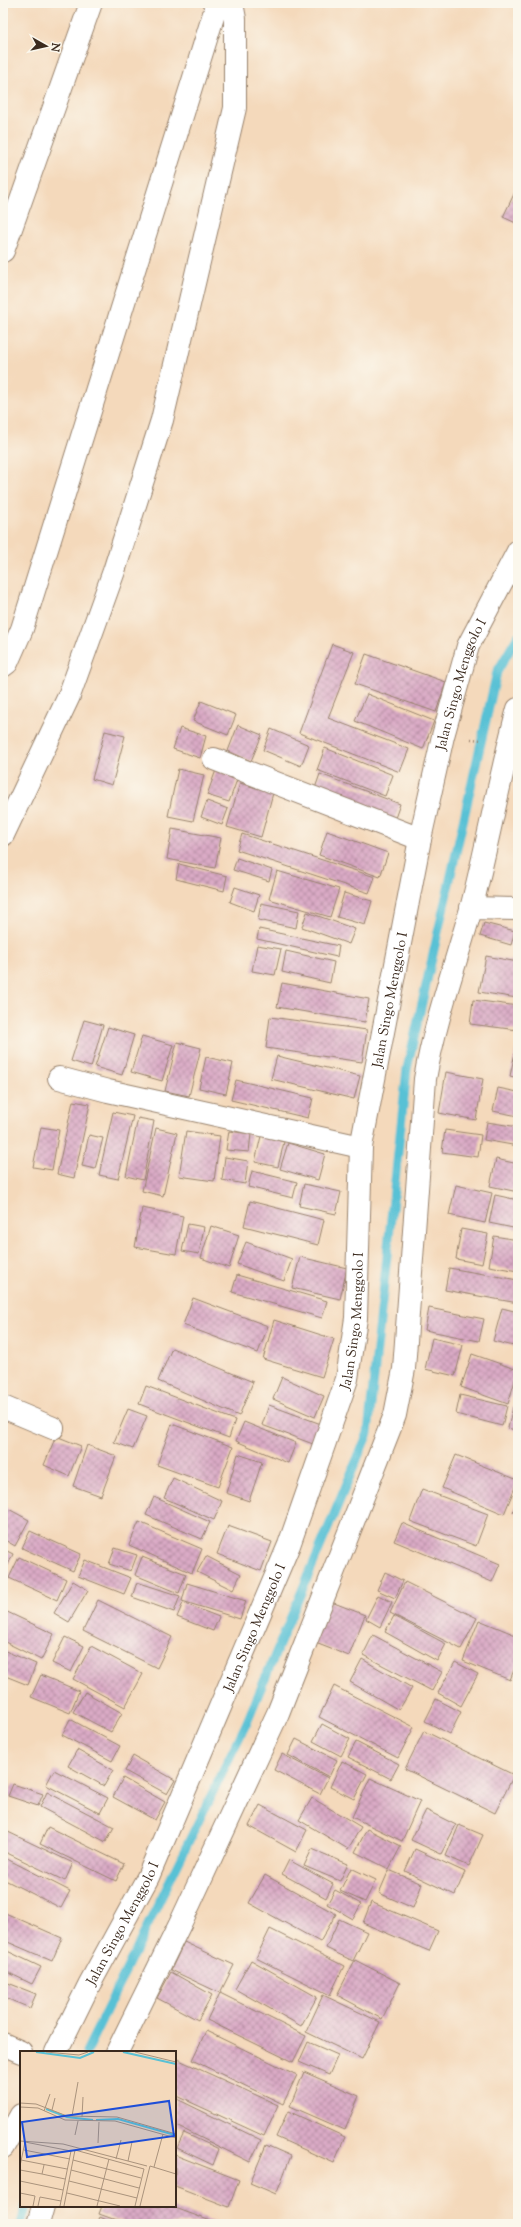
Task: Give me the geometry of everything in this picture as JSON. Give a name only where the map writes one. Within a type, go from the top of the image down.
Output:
[{"type":"street","points":[[3,251],[91,3]]},
{"type":"street","points":[[3,666],[7,662],[22,629],[215,12],[217,4],[214,3]]},
{"type":"street","points":[[3,835],[69,696],[114,571],[162,420],[235,108],[235,19],[232,3]]},
{"type":"street","name":"Jalan Singo Menggolo I","points":[[56,2051],[89,1985],[148,1877],[289,1545],[347,1379],[356,1318],[361,1147],[420,839],[442,736],[468,646],[518,551]]},
{"type":"street","points":[[118,2051],[181,1922],[278,1713],[395,1415],[400,1397],[404,1369],[425,1079],[434,1035],[511,764],[518,709]]},
{"type":"street","points":[[214,759],[420,839]]},
{"type":"street","points":[[471,908],[518,909]]},
{"type":"street","points":[[59,1078],[108,1092],[361,1147]]},
{"type":"street","points":[[3,1407],[53,1428]]},
{"type":"street","points":[[3,2044],[20,2052]]},
{"type":"street","points":[[3,2147],[20,2117]]},
{"type":"street","points":[[38,2224],[43,2207]]},
{"type":"path","points":[[465,738],[486,740]]},
{"type":"building","points":[[515,192],[518,193],[518,224],[503,217]]},
{"type":"building","points":[[332,644],[354,652],[328,718],[409,749],[400,772],[299,733]]},
{"type":"building","points":[[366,654],[446,682],[436,712],[355,684]]},
{"type":"building","points":[[367,694],[434,721],[423,749],[355,721]]},
{"type":"building","points":[[201,701],[236,715],[228,735],[193,721]]},
{"type":"building","points":[[238,725],[262,735],[251,761],[228,751]]},
{"type":"building","points":[[180,728],[206,736],[200,758],[173,749]]},
{"type":"building","points":[[271,729],[309,745],[301,766],[263,750]]},
{"type":"building","points":[[105,731],[125,736],[112,785],[92,779]]},
{"type":"building","points":[[325,748],[393,775],[385,796],[317,770]]},
{"type":"building","points":[[178,769],[204,775],[193,821],[168,816]]},
{"type":"building","points":[[216,770],[238,777],[229,802],[207,795]]},
{"type":"building","points":[[320,774],[400,804],[393,824],[313,794]]},
{"type":"building","points":[[240,783],[273,793],[261,837],[227,827]]},
{"type":"building","points":[[207,801],[228,809],[222,825],[201,817]]},
{"type":"building","points":[[172,829],[221,838],[215,868],[167,859]]},
{"type":"building","points":[[327,831],[388,853],[380,877],[319,855]]},
{"type":"building","points":[[242,834],[375,877],[369,893],[237,850]]},
{"type":"building","points":[[237,858],[272,870],[269,881],[233,870]]},
{"type":"building","points":[[179,864],[227,876],[224,891],[176,879]]},
{"type":"building","points":[[277,871],[339,889],[330,917],[269,899]]},
{"type":"building","points":[[235,887],[259,895],[254,911],[230,902]]},
{"type":"building","points":[[344,893],[372,901],[365,925],[337,917]]},
{"type":"building","points":[[261,903],[299,911],[296,928],[258,920]]},
{"type":"building","points":[[307,912],[355,929],[349,944],[302,927]]},
{"type":"building","points":[[484,923],[515,931],[511,945],[480,936]]},
{"type":"building","points":[[259,929],[339,946],[337,957],[257,939]]},
{"type":"building","points":[[257,945],[281,949],[275,975],[252,971]]},
{"type":"building","points":[[286,951],[334,962],[330,983],[282,972]]},
{"type":"building","points":[[486,956],[518,962],[517,998],[479,992]]},
{"type":"building","points":[[282,983],[369,999],[365,1022],[277,1007]]},
{"type":"building","points":[[473,1000],[518,1006],[518,1030],[470,1024]]},
{"type":"building","points":[[270,1017],[367,1030],[362,1062],[266,1048]]},
{"type":"building","points":[[84,1020],[103,1025],[91,1067],[71,1061]]},
{"type":"building","points":[[108,1027],[134,1035],[122,1075],[95,1067]]},
{"type":"building","points":[[142,1036],[173,1045],[162,1081],[131,1072]]},
{"type":"building","points":[[177,1042],[201,1048],[189,1096],[165,1091]]},
{"type":"building","points":[[516,1048],[518,1049],[518,1078],[510,1076]]},
{"type":"building","points":[[277,1056],[360,1076],[354,1099],[271,1079]]},
{"type":"building","points":[[206,1057],[233,1063],[226,1094],[199,1088]]},
{"type":"building","points":[[446,1072],[483,1079],[476,1120],[439,1113]]},
{"type":"building","points":[[236,1080],[313,1098],[308,1118],[231,1100]]},
{"type":"building","points":[[498,1088],[518,1092],[518,1116],[493,1111]]},
{"type":"building","points":[[73,1101],[90,1104],[74,1178],[57,1174]]},
{"type":"building","points":[[113,1112],[133,1116],[118,1179],[99,1175]]},
{"type":"building","points":[[138,1118],[154,1121],[143,1180],[126,1176]]},
{"type":"building","points":[[487,1122],[518,1127],[518,1146],[484,1140]]},
{"type":"building","points":[[41,1127],[59,1130],[52,1170],[33,1167]]},
{"type":"building","points":[[156,1128],[177,1133],[163,1196],[142,1191]]},
{"type":"building","points":[[445,1130],[481,1135],[478,1157],[442,1152]]},
{"type":"building","points":[[186,1131],[220,1136],[214,1181],[179,1176]]},
{"type":"building","points":[[229,1131],[251,1134],[249,1152],[226,1150]]},
{"type":"building","points":[[89,1135],[103,1138],[95,1169],[82,1166]]},
{"type":"building","points":[[261,1136],[284,1142],[278,1167],[255,1162]]},
{"type":"building","points":[[288,1143],[325,1154],[318,1180],[280,1169]]},
{"type":"building","points":[[225,1157],[248,1161],[245,1184],[222,1180]]},
{"type":"building","points":[[496,1159],[518,1164],[518,1192],[490,1186]]},
{"type":"building","points":[[252,1171],[297,1182],[293,1198],[248,1187]]},
{"type":"building","points":[[304,1184],[341,1192],[336,1214],[299,1206]]},
{"type":"building","points":[[456,1185],[492,1193],[485,1223],[449,1215]]},
{"type":"building","points":[[495,1195],[518,1200],[518,1229],[489,1223]]},
{"type":"building","points":[[250,1201],[324,1220],[318,1245],[244,1226]]},
{"type":"building","points":[[142,1208],[183,1216],[176,1254],[135,1247]]},
{"type":"building","points":[[188,1224],[204,1227],[199,1254],[182,1251]]},
{"type":"building","points":[[211,1226],[239,1235],[229,1268],[201,1258]]},
{"type":"building","points":[[461,1229],[488,1234],[482,1264],[456,1259]]},
{"type":"building","points":[[494,1236],[518,1240],[518,1271],[489,1266]]},
{"type":"building","points":[[246,1242],[292,1259],[284,1281],[237,1264]]},
{"type":"building","points":[[300,1257],[347,1268],[340,1299],[292,1288]]},
{"type":"building","points":[[449,1268],[518,1280],[518,1303],[445,1290]]},
{"type":"building","points":[[237,1275],[327,1301],[322,1318],[232,1292]]},
{"type":"building","points":[[193,1298],[268,1326],[258,1353],[183,1325]]},
{"type":"building","points":[[429,1308],[484,1319],[479,1341],[425,1330]]},
{"type":"building","points":[[502,1308],[518,1312],[518,1347],[493,1341]]},
{"type":"building","points":[[274,1320],[334,1339],[322,1377],[263,1359]]},
{"type":"building","points":[[432,1338],[463,1345],[455,1376],[425,1369]]},
{"type":"building","points":[[172,1348],[253,1382],[239,1416],[158,1381]]},
{"type":"building","points":[[472,1354],[518,1370],[508,1404],[461,1387]]},
{"type":"building","points":[[282,1377],[324,1396],[315,1417],[273,1399]]},
{"type":"building","points":[[146,1386],[235,1420],[229,1438],[139,1404]]},
{"type":"building","points":[[460,1395],[507,1406],[502,1426],[456,1414]]},
{"type":"building","points":[[269,1405],[321,1424],[313,1444],[262,1425]]},
{"type":"building","points":[[513,1407],[518,1409],[518,1431],[508,1428]]},
{"type":"building","points":[[128,1409],[147,1416],[133,1449],[114,1442]]},
{"type":"building","points":[[244,1422],[296,1443],[288,1463],[236,1441]]},
{"type":"building","points":[[172,1424],[233,1447],[218,1487],[157,1465]]},
{"type":"building","points":[[56,1436],[81,1446],[69,1476],[44,1465]]},
{"type":"building","points":[[87,1445],[116,1456],[101,1496],[73,1486]]},
{"type":"building","points":[[238,1454],[262,1462],[249,1501],[226,1493]]},
{"type":"building","points":[[456,1455],[518,1480],[504,1514],[442,1488]]},
{"type":"building","points":[[173,1478],[222,1501],[214,1520],[164,1498]]},
{"type":"building","points":[[422,1489],[488,1514],[476,1546],[410,1521]]},
{"type":"building","points":[[154,1497],[210,1522],[202,1539],[146,1515]]},
{"type":"building","points":[[518,1498],[518,1513],[513,1512]]},
{"type":"building","points":[[3,1506],[29,1520],[15,1546],[3,1539]]},
{"type":"building","points":[[139,1522],[202,1549],[192,1573],[129,1545]]},
{"type":"building","points":[[402,1523],[500,1564],[492,1582],[394,1541]]},
{"type":"building","points":[[228,1526],[272,1542],[261,1571],[217,1554]]},
{"type":"building","points":[[30,1531],[81,1554],[73,1571],[22,1548]]},
{"type":"building","points":[[115,1548],[137,1555],[131,1571],[109,1564]]},
{"type":"building","points":[[3,1549],[13,1554],[3,1576]]},
{"type":"building","points":[[206,1556],[241,1574],[233,1590],[197,1572]]},
{"type":"building","points":[[19,1557],[66,1579],[57,1600],[9,1578]]},
{"type":"building","points":[[142,1557],[186,1574],[179,1593],[135,1575]]},
{"type":"building","points":[[85,1560],[131,1578],[124,1594],[78,1576]]},
{"type":"building","points":[[385,1572],[403,1581],[395,1598],[377,1590]]},
{"type":"building","points":[[73,1581],[88,1590],[69,1622],[54,1613]]},
{"type":"building","points":[[137,1582],[180,1596],[174,1612],[132,1597]]},
{"type":"building","points":[[405,1582],[477,1618],[461,1649],[390,1613]]},
{"type":"building","points":[[187,1583],[246,1601],[240,1619],[182,1601]]},
{"type":"building","points":[[378,1595],[392,1602],[380,1627],[366,1619]]},
{"type":"building","points":[[98,1600],[172,1637],[157,1668],[83,1631]]},
{"type":"building","points":[[329,1601],[365,1615],[349,1656],[313,1642]]},
{"type":"building","points":[[183,1603],[219,1617],[213,1631],[177,1617]]},
{"type":"building","points":[[3,1610],[54,1634],[41,1660],[3,1641]]},
{"type":"building","points":[[394,1616],[446,1644],[437,1661],[385,1632]]},
{"type":"building","points":[[479,1620],[518,1636],[518,1660],[510,1680],[463,1661]]},
{"type":"building","points":[[373,1635],[442,1672],[432,1691],[363,1655]]},
{"type":"building","points":[[65,1637],[84,1646],[71,1672],[52,1663]]},
{"type":"building","points":[[91,1646],[143,1674],[125,1707],[73,1679]]},
{"type":"building","points":[[3,1650],[36,1664],[28,1685],[3,1675]]},
{"type":"building","points":[[362,1659],[412,1688],[399,1710],[350,1682]]},
{"type":"building","points":[[455,1662],[478,1674],[461,1706],[438,1693]]},
{"type":"building","points":[[41,1675],[79,1691],[70,1713],[31,1697]]},
{"type":"building","points":[[334,1686],[414,1727],[398,1758],[319,1717]]},
{"type":"building","points":[[85,1692],[122,1713],[111,1732],[73,1712]]},
{"type":"building","points":[[436,1699],[461,1712],[450,1734],[425,1721]]},
{"type":"building","points":[[70,1719],[120,1746],[112,1761],[62,1735]]},
{"type":"building","points":[[322,1724],[350,1739],[341,1756],[313,1741]]},
{"type":"building","points":[[424,1731],[514,1775],[495,1813],[405,1769]]},
{"type":"building","points":[[296,1739],[337,1760],[329,1777],[288,1755]]},
{"type":"building","points":[[356,1742],[399,1764],[391,1779],[348,1757]]},
{"type":"building","points":[[77,1750],[113,1770],[104,1786],[68,1766]]},
{"type":"building","points":[[282,1754],[328,1778],[320,1794],[274,1770]]},
{"type":"building","points":[[133,1756],[175,1780],[167,1794],[125,1771]]},
{"type":"building","points":[[342,1761],[367,1774],[354,1799],[330,1787]]},
{"type":"building","points":[[54,1770],[108,1798],[100,1813],[46,1785]]},
{"type":"building","points":[[123,1778],[165,1802],[155,1820],[113,1797]]},
{"type":"building","points":[[370,1778],[420,1801],[402,1841],[352,1817]]},
{"type":"building","points":[[13,1784],[43,1794],[38,1806],[8,1796]]},
{"type":"building","points":[[47,1792],[114,1827],[106,1842],[40,1807]]},
{"type":"building","points":[[312,1798],[361,1827],[348,1849],[299,1820]]},
{"type":"building","points":[[260,1805],[307,1830],[296,1852],[249,1826]]},
{"type":"building","points":[[426,1810],[456,1825],[441,1854],[411,1840]]},
{"type":"building","points":[[459,1825],[483,1835],[469,1866],[446,1856]]},
{"type":"building","points":[[48,1827],[124,1864],[116,1881],[40,1844]]},
{"type":"building","points":[[367,1829],[401,1846],[389,1869],[355,1852]]},
{"type":"building","points":[[6,1831],[73,1863],[65,1881],[3,1851],[3,1836]]},
{"type":"building","points":[[312,1849],[348,1864],[340,1881],[304,1866]]},
{"type":"building","points":[[415,1849],[465,1872],[455,1895],[405,1871]]},
{"type":"building","points":[[3,1857],[70,1891],[61,1908],[3,1879]]},
{"type":"building","points":[[289,1860],[333,1884],[326,1898],[282,1874]]},
{"type":"building","points":[[351,1868],[376,1880],[365,1902],[340,1891]]},
{"type":"building","points":[[389,1870],[422,1884],[413,1908],[379,1893]]},
{"type":"building","points":[[265,1875],[336,1914],[320,1942],[249,1903]]},
{"type":"building","points":[[335,1890],[361,1904],[353,1919],[327,1904]]},
{"type":"building","points":[[371,1902],[438,1931],[429,1951],[363,1923]]},
{"type":"building","points":[[3,1912],[62,1938],[52,1961],[3,1940]]},
{"type":"building","points":[[339,1919],[367,1932],[353,1961],[326,1948]]},
{"type":"building","points":[[270,1929],[344,1966],[330,1995],[256,1958]]},
{"type":"building","points":[[184,1942],[234,1965],[220,1993],[171,1970]]},
{"type":"building","points":[[3,1949],[41,1967],[32,1984],[3,1970]]},
{"type":"building","points":[[251,1960],[317,1997],[301,2026],[235,1989]]},
{"type":"building","points":[[355,1960],[400,1983],[382,2019],[337,1995]]},
{"type":"building","points":[[171,1972],[212,1995],[198,2020],[157,1998]]},
{"type":"building","points":[[3,1981],[36,1994],[30,2008],[3,1997]]},
{"type":"building","points":[[220,1993],[306,2036],[293,2062],[207,2020]]},
{"type":"building","points":[[323,1995],[380,2022],[362,2059],[306,2032]]},
{"type":"building","points":[[206,2031],[297,2075],[283,2104],[192,2060]]},
{"type":"building","points":[[308,2042],[338,2055],[329,2075],[299,2062]]},
{"type":"building","points":[[177,2059],[278,2105],[264,2136],[176,2095]]},
{"type":"building","points":[[304,2072],[359,2096],[345,2130],[290,2106]]},
{"type":"building","points":[[176,2098],[261,2140],[250,2162],[176,2125]]},
{"type":"building","points":[[288,2111],[345,2137],[334,2163],[276,2137]]},
{"type":"building","points":[[184,2133],[219,2149],[213,2165],[177,2148]]},
{"type":"building","points":[[266,2145],[291,2156],[276,2194],[250,2183]]},
{"type":"building","points":[[176,2155],[239,2180],[229,2207],[176,2186]]},
{"type":"building","points":[[102,2207],[173,2207],[219,2224],[127,2224],[99,2214]]},
{"type":"building","points":[[100,2217],[116,2224],[97,2224]]},
{"type":"waterway","points":[[86,2051],[246,1724],[368,1433],[407,1069],[497,672],[518,636]]},
{"type":"waterway","points":[[21,2224],[26,2207]]}]
